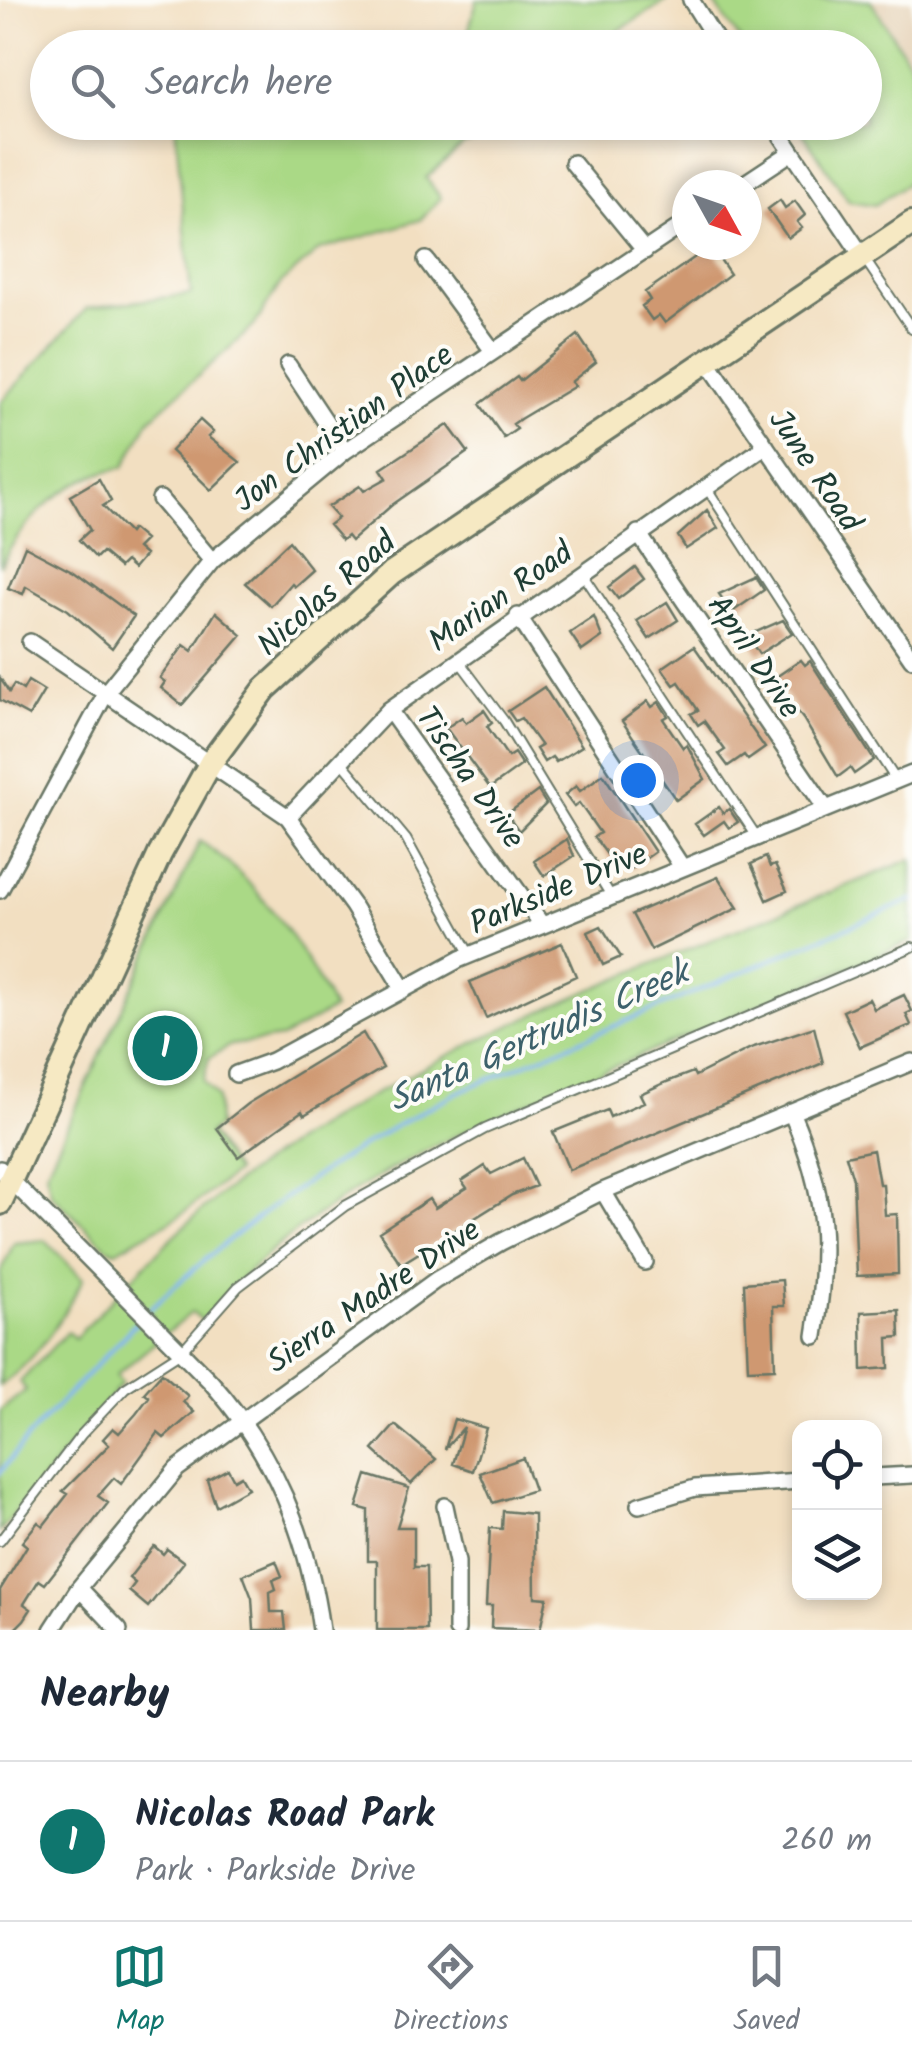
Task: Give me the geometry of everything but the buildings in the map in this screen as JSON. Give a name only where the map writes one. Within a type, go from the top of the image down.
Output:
[{"type":"main road","name":"Nicolas Road","points":[[0,1203],[5,1175],[160,854],[211,762],[265,689],[392,573],[912,223]]},
{"type":"street","points":[[691,0],[710,30]]},
{"type":"street","points":[[784,140],[863,257]]},
{"type":"street","points":[[762,172],[792,152]]},
{"type":"street","points":[[573,163],[646,250]]},
{"type":"street","name":"Jon Christian Place","points":[[0,890],[107,691],[212,560],[344,451],[672,232]]},
{"type":"street","points":[[426,260],[493,351]]},
{"type":"street","name":"June Road","points":[[708,362],[912,659]]},
{"type":"street","points":[[288,365],[344,451]]},
{"type":"street","name":"Marian Road","points":[[288,817],[389,710],[518,616],[766,446]]},
{"type":"street","points":[[160,499],[212,560]]},
{"type":"street","name":"April Drive","points":[[638,534],[826,809]]},
{"type":"street","points":[[518,616],[682,866]]},
{"type":"street","points":[[30,642],[288,817],[353,906],[402,986]]},
{"type":"street","name":"Tischa Drive","points":[[389,710],[542,925]]},
{"type":"street","name":"Parkside Drive","points":[[236,1074],[272,1061],[402,986],[470,955],[904,777]]},
{"type":"street","name":"Sierra Madre Drive","points":[[52,1630],[79,1588],[176,1469],[436,1280],[603,1192],[912,1062]]},
{"type":"street","points":[[791,1112],[815,1165],[819,1189],[824,1282],[815,1336]]},
{"type":"street","points":[[5,1175],[179,1350],[241,1419],[282,1487],[300,1529],[321,1630]]},
{"type":"street","points":[[603,1192],[645,1262]]},
{"type":"street","points":[[882,1477],[912,1475]]},
{"type":"street","points":[[639,1505],[695,1488],[792,1482]]},
{"type":"street","points":[[445,1506],[457,1562],[457,1630]]},
{"type":"street","points":[[79,1588],[119,1630]]},
{"type":"lane","points":[[863,257],[912,329]]},
{"type":"lane","points":[[706,487],[904,777]]},
{"type":"lane","points":[[582,572],[757,836]]},
{"type":"lane","points":[[458,660],[504,720],[612,896]]},
{"type":"lane","points":[[341,761],[406,840],[470,955]]},
{"type":"lane","points":[[0,1541],[81,1435],[125,1388],[179,1350],[238,1286],[345,1206],[426,1158],[587,1084],[912,947]]},
{"type":"shaded area","points":[[870,0],[912,0],[912,66]]},
{"type":"green space","points":[[477,0],[666,0],[619,30],[469,30]]},
{"type":"green space","points":[[712,0],[870,0],[912,66],[912,180],[875,205],[849,201],[808,140],[882,140],[882,30],[733,30]]},
{"type":"green space","points":[[177,140],[487,140],[464,144],[426,178],[441,198],[420,220],[319,250],[280,284],[254,326],[149,420],[124,467],[84,480],[50,501],[23,530],[0,566],[0,403],[87,308],[191,294]]},
{"type":"green space","points":[[200,841],[241,876],[277,916],[333,1009],[282,1038],[231,1045],[209,1058],[203,1081],[217,1097],[218,1126],[209,1133],[236,1172],[179,1216],[116,1251],[106,1247],[51,1194],[46,1172]]},
{"type":"green space","points":[[912,859],[912,941],[458,1135],[400,1164],[293,1233],[245,1274],[203,1321],[192,1312],[116,1375],[122,1383],[0,1532],[0,1411],[26,1390],[20,1382],[67,1332],[75,1338],[180,1230],[250,1172],[404,1078],[487,1037],[571,998]]},
{"type":"green space","points":[[45,1240],[83,1279],[48,1338],[0,1386],[0,1273],[14,1243]]},
{"type":"waterway","name":"Santa Gertrudis Creek","points":[[148,1311],[219,1248],[294,1191],[373,1139],[456,1093],[912,900]]},
{"type":"waterway","name":"Santa Gertrudis Creek","points":[[0,1473],[28,1437],[141,1318]]},
{"type":"place","name":"Nicolas Road Park","points":[[165,1048]]}]
